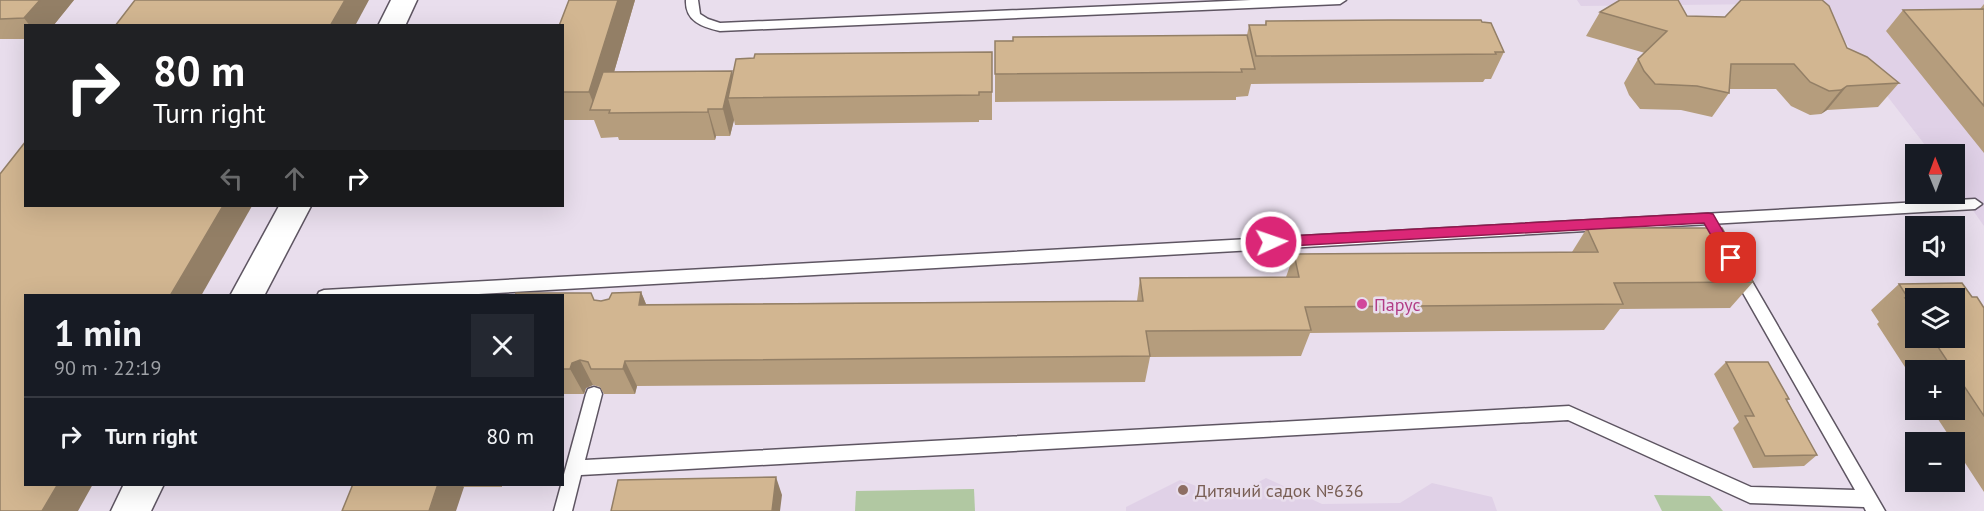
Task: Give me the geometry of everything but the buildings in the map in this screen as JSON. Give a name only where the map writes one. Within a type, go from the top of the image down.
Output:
[{"type":"main road","points":[[392,24],[404,0]]},
{"type":"main road","points":[[248,294],[294,207]]},
{"type":"main road","points":[[131,511],[144,486]]},
{"type":"lane","points":[[692,0],[691,7],[694,16],[706,24],[720,27],[1340,0]]},
{"type":"lane","points":[[360,294],[1975,204]]},
{"type":"lane","points":[[1708,218],[1720,238]]},
{"type":"lane","points":[[1732,259],[1872,505]]},
{"type":"lane","points":[[620,299],[627,279]]},
{"type":"lane","points":[[563,511],[594,394]]},
{"type":"lane","points":[[575,468],[1569,412],[1750,495],[1872,505]]},
{"type":"shaded area","points":[[1577,0],[1765,0],[1768,4],[1581,6]]},
{"type":"shaded area","points":[[1813,0],[1984,0],[1984,226],[1965,199],[1965,144],[1924,144]]},
{"type":"shaded area","name":"Дитячий садок №636","points":[[1266,478],[1322,504],[1400,503],[1432,483],[1492,497],[1497,511],[1126,511],[1126,507],[1180,480],[1229,498]]},
{"type":"green space","points":[[974,489],[975,511],[855,511],[856,491]]},
{"type":"green space","points":[[1654,495],[1710,496],[1723,511],[1662,511]]},
{"type":"place","name":"Парус","points":[[1362,304]]},
{"type":"place","name":"Дитячий садок №636","points":[[1183,490]]},
{"type":"route","points":[[1271,242],[1708,218],[1731,258]]}]
